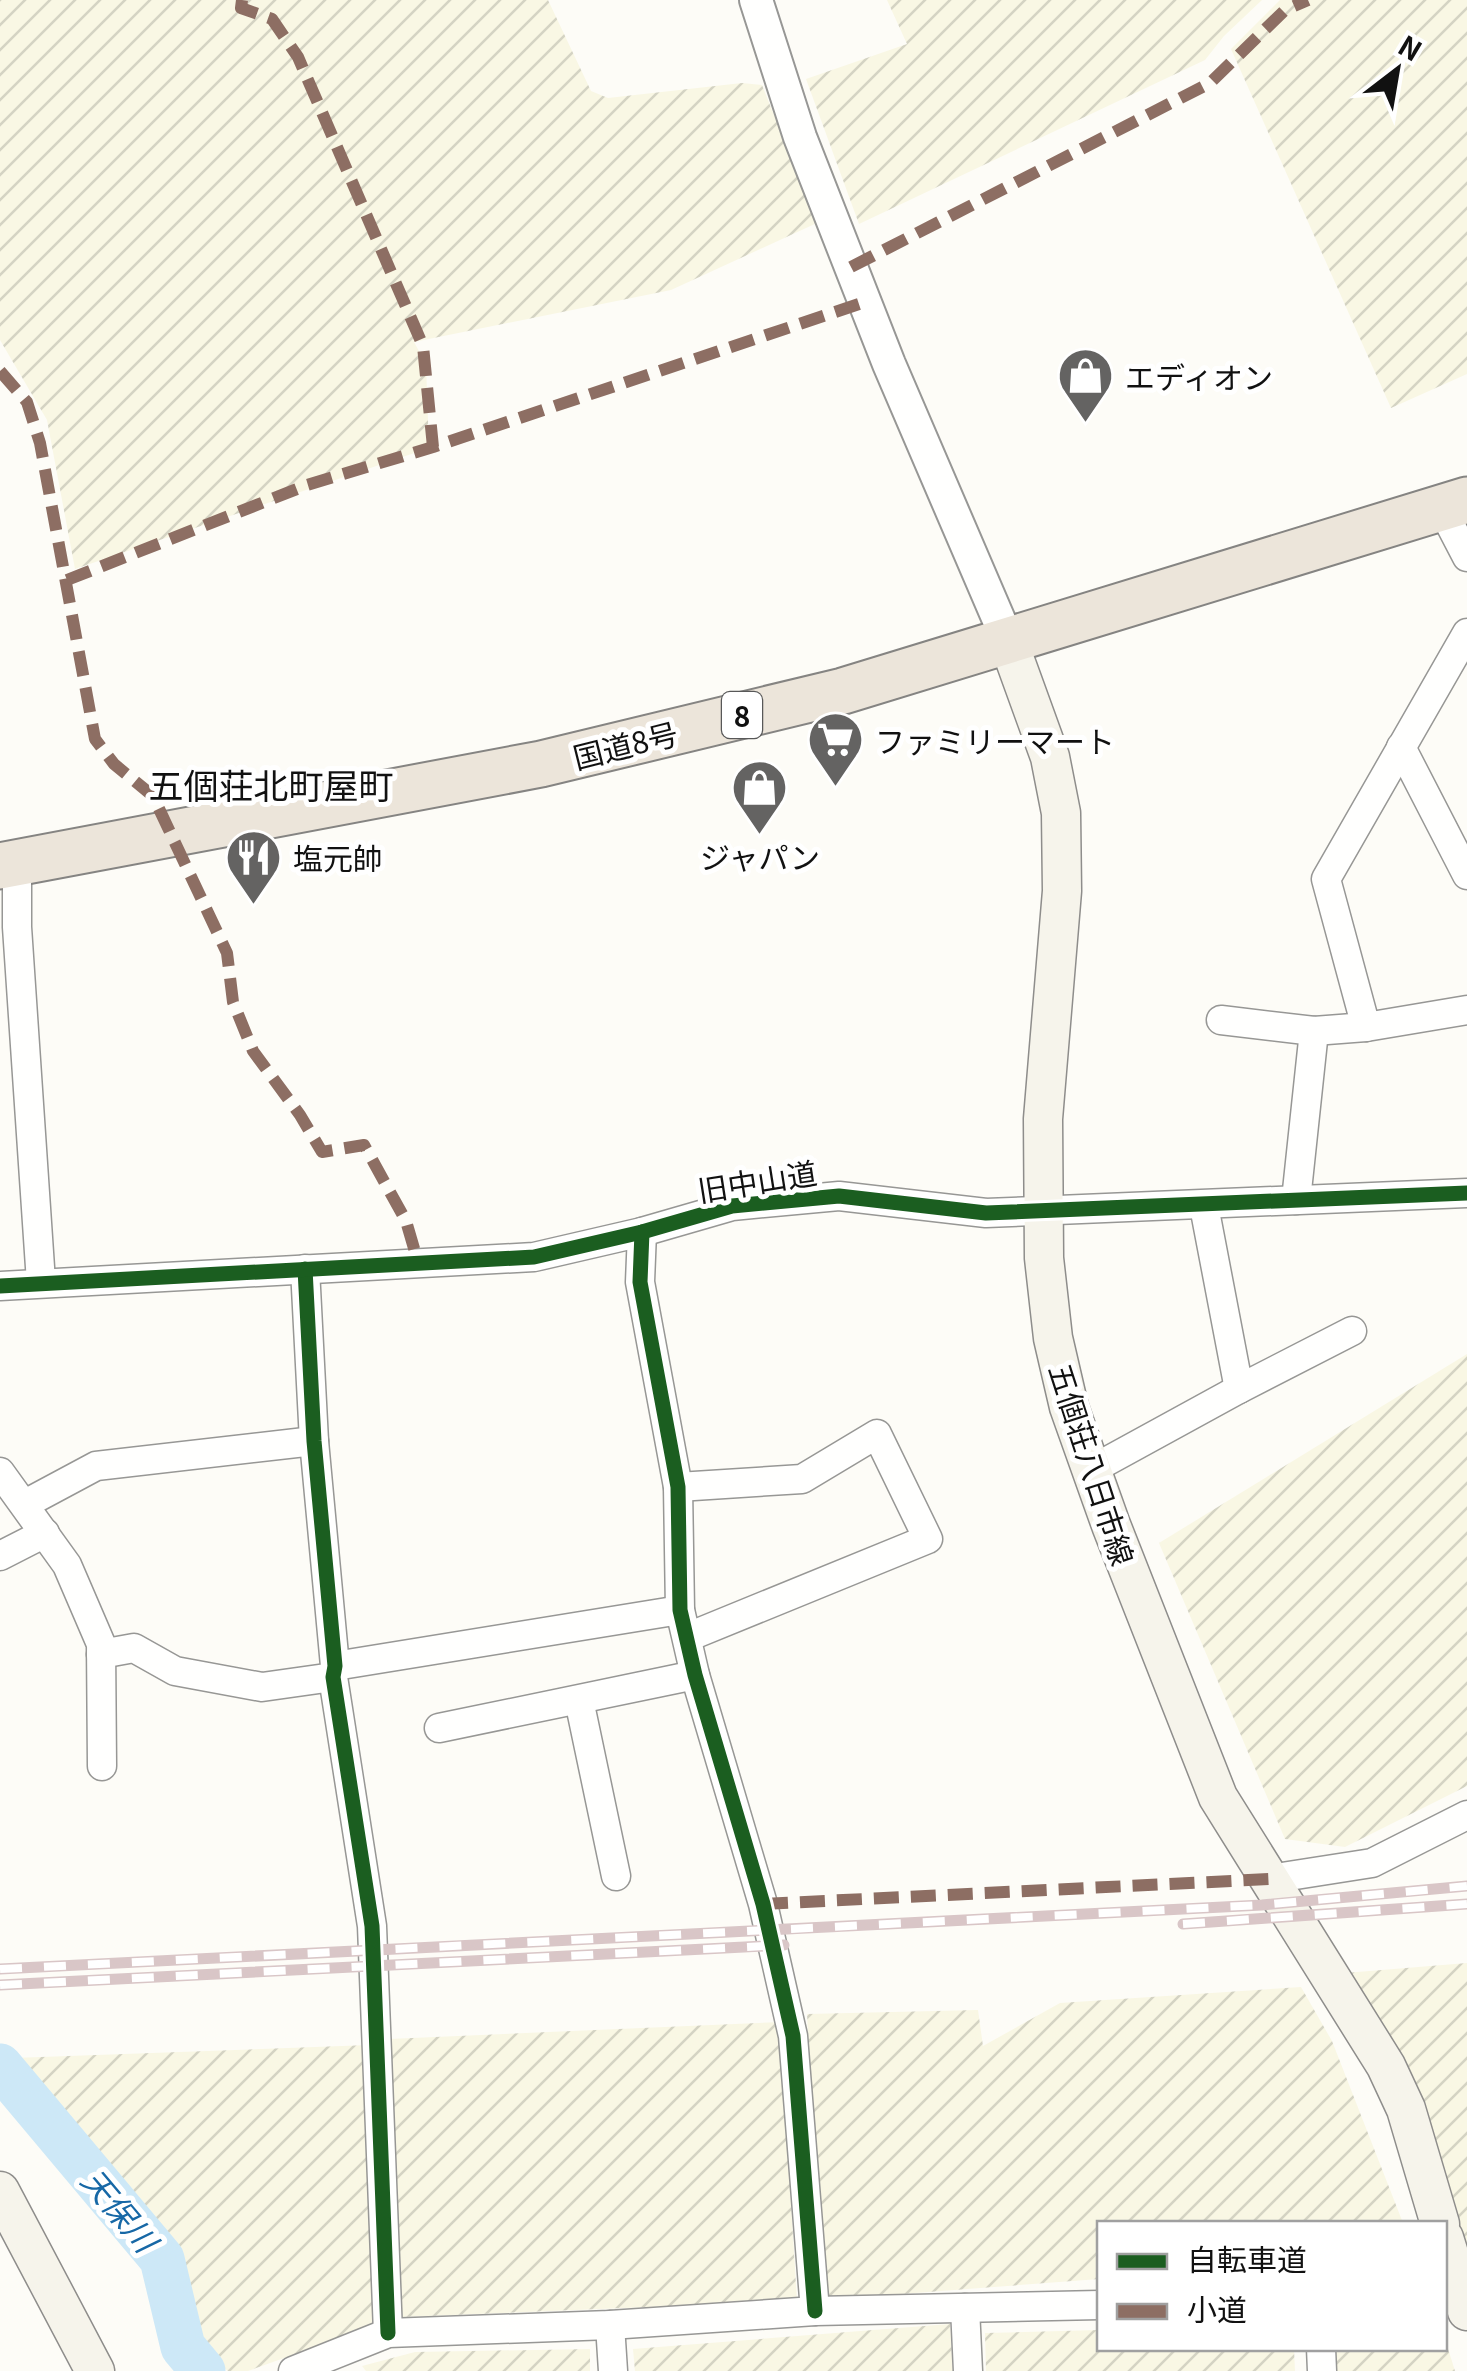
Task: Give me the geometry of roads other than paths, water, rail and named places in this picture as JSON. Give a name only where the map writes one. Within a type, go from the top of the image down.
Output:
[{"type":"highway","name":"国道8号","points":[[8,864],[541,764],[843,691],[1454,505]]},
{"type":"main road","name":"五個荘八日市線","points":[[1008,641],[1050,756],[1061,813],[1062,891],[1043,1118],[1044,1258],[1053,1338],[1069,1407],[1218,1797],[1386,2066],[1406,2109],[1439,2221]]},
{"type":"main road","points":[[0,2192],[95,2371]]},
{"type":"main road","points":[[1447,2249],[1460,2296]]},
{"type":"street","points":[[756,0],[800,138],[889,364],[1008,641]]},
{"type":"street","points":[[1454,505],[1467,558]]},
{"type":"street","points":[[1366,1026],[1326,879],[1467,633]]},
{"type":"street","points":[[1401,747],[1467,875]]},
{"type":"street","points":[[8,864],[17,927],[42,1282]]},
{"type":"street","points":[[1221,1020],[1314,1031],[1467,1010]]},
{"type":"street","points":[[1296,1200],[1314,1031]]},
{"type":"street","name":"旧中山道","points":[[0,1286],[534,1257],[732,1206],[839,1196],[986,1213],[1467,1194]]},
{"type":"street","points":[[1204,1206],[1239,1389]]},
{"type":"street","points":[[642,1232],[640,1282],[678,1487],[684,1623],[695,1675],[762,1904],[793,2036],[814,2312]]},
{"type":"street","points":[[305,1269],[314,1441],[334,1672],[372,1926],[388,2333]]},
{"type":"street","points":[[1091,1470],[1352,1331]]},
{"type":"street","points":[[101,1654],[134,1648],[175,1670],[262,1686],[334,1672],[684,1623],[928,1540],[877,1434],[802,1479],[678,1487]]},
{"type":"street","points":[[25,1504],[96,1466],[314,1441]]},
{"type":"street","points":[[0,1472],[67,1565],[101,1644],[102,1766]]},
{"type":"street","points":[[0,1556],[45,1533]]},
{"type":"street","points":[[439,1728],[695,1675]]},
{"type":"street","points":[[580,1700],[616,1876]]},
{"type":"street","points":[[1270,1879],[1372,1863],[1467,1815]]},
{"type":"street","points":[[293,2371],[388,2333],[610,2326],[814,2312],[1097,2305]]},
{"type":"street","points":[[965,2308],[968,2371]]},
{"type":"street","points":[[610,2326],[613,2371]]},
{"type":"waterway","name":"天保川","points":[[0,2066],[162,2259],[183,2347],[203,2371]]},
{"type":"railway","points":[[0,1969],[1262,1905],[1467,1886]]},
{"type":"railway","points":[[1183,1924],[1467,1904]]},
{"type":"railway","points":[[0,1985],[784,1945]]},
{"type":"place","name":"エディオン","points":[[1086,425]]},
{"type":"place","name":"ファミリーマート","points":[[836,789]]},
{"type":"place","name":"ジャパン","points":[[760,837]]},
{"type":"place","name":"塩元帥","points":[[254,906]]},
{"type":"district","name":"五個荘北町屋町","points":[[271,783]]}]
